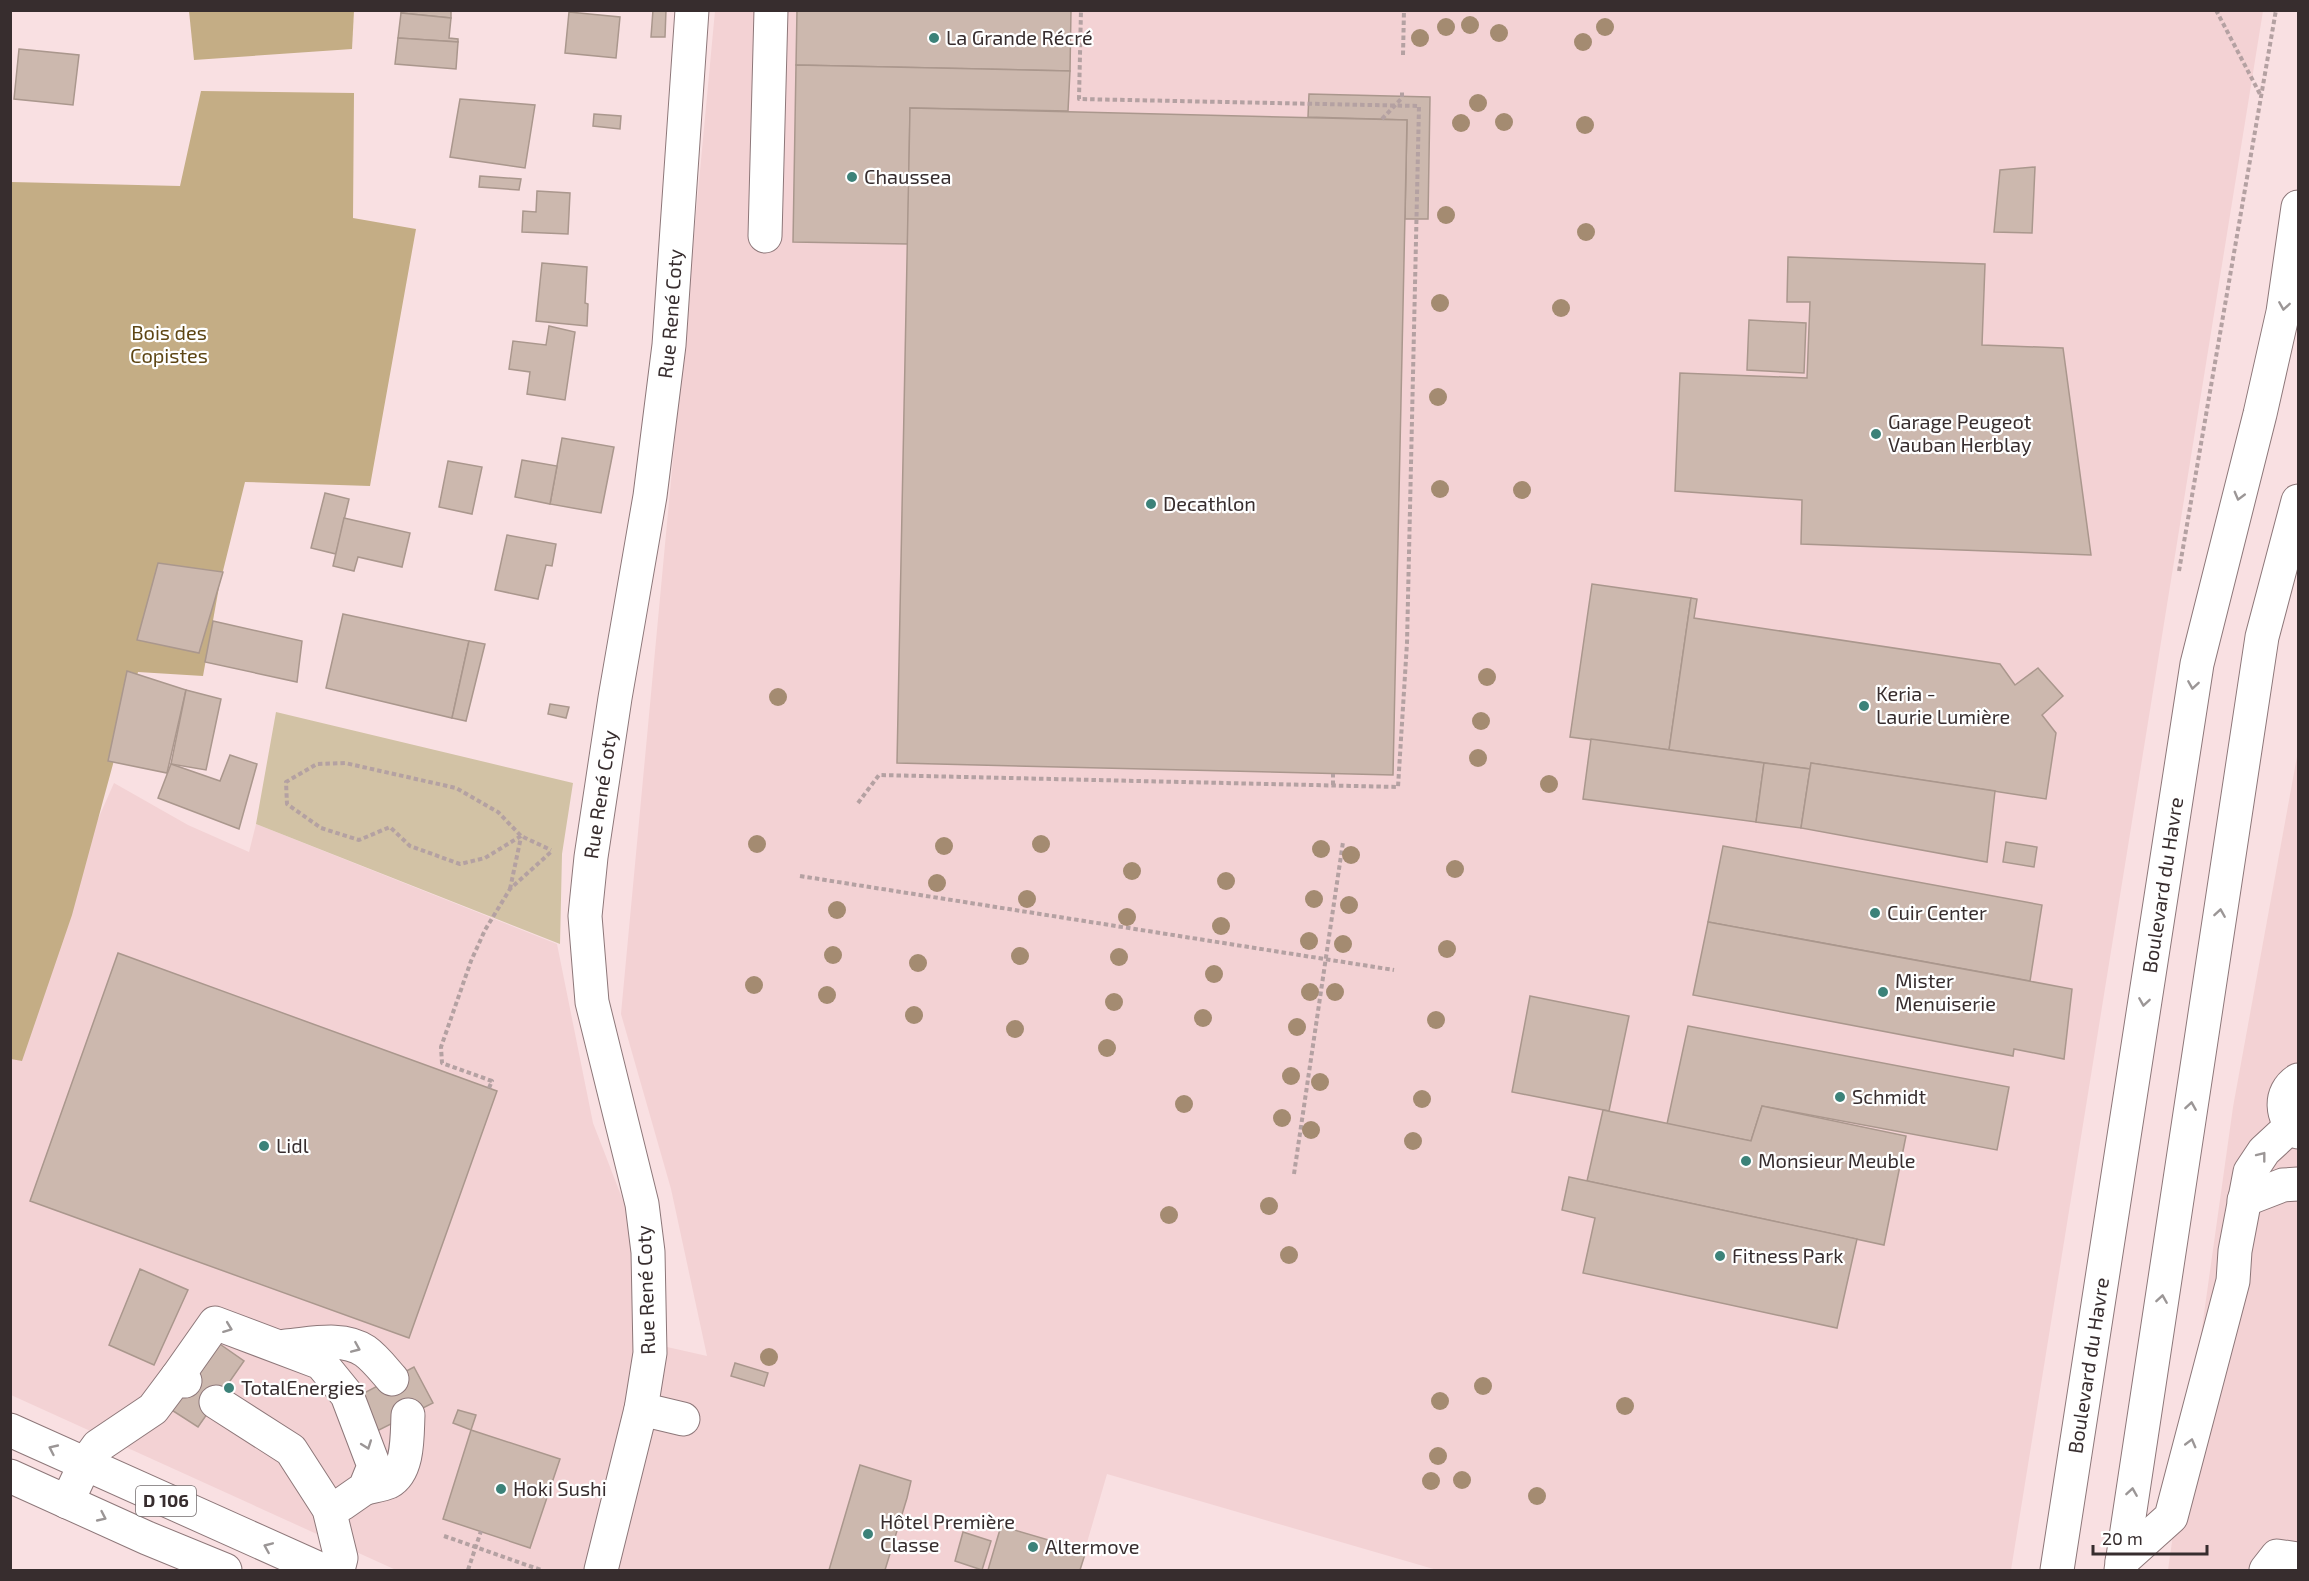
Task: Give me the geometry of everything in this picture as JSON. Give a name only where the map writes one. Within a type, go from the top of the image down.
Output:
[{"type":"main road","name":"Rue René Coty","points":[[601,1570],[641,1409],[650,1353],[648,1252],[642,1204],[592,1002],[585,916],[591,857],[615,698],[651,496],[669,345],[692,10]]},
{"type":"main road","points":[[765,236],[771,10]]},
{"type":"main road","name":"Boulevard du Havre","points":[[2057,1570],[2197,664],[2268,380],[2283,312],[2298,207]]},
{"type":"main road","points":[[2121,1566],[2262,637],[2298,501]]},
{"type":"main road","points":[[2121,1566],[2171,1517],[2233,1281],[2235,1251],[2250,1172],[2264,1151],[2295,1129],[2286,1118],[2284,1100],[2287,1091],[2298,1080]]},
{"type":"main road","points":[[2244,1200],[2283,1185],[2298,1184]]},
{"type":"main road","points":[[67,1502],[85,1464],[103,1442],[153,1409],[181,1379],[215,1323],[321,1363],[347,1395],[374,1466],[366,1488]]},
{"type":"main road","points":[[278,1347],[330,1342],[348,1344],[366,1352],[392,1379]]},
{"type":"main road","points":[[216,1402],[291,1450],[329,1509],[341,1558],[338,1570]]},
{"type":"main road","points":[[641,1409],[683,1419]]},
{"type":"main road","points":[[329,1509],[342,1504],[366,1488],[390,1482],[398,1472],[406,1446],[408,1415]]},
{"type":"main road","name":"D 106","points":[[10,1430],[322,1570]]},
{"type":"main road","name":"D 106","points":[[10,1476],[225,1570]]},
{"type":"path","points":[[858,803],[879,775],[1333,784],[1349,788],[1398,787],[1407,643],[1419,106],[1079,99],[1081,10]]},
{"type":"path","points":[[1403,55],[1404,10]]},
{"type":"path","points":[[2216,10],[2262,97]]},
{"type":"path","points":[[2179,571],[2276,10]]},
{"type":"path","points":[[1382,119],[1402,98],[1402,92]]},
{"type":"path","points":[[521,836],[485,858],[460,864],[410,846],[390,827],[359,840],[321,828],[287,804],[286,783],[317,764],[345,763],[456,788],[498,812],[521,836],[562,854]]},
{"type":"path","points":[[1333,774],[1333,784]]},
{"type":"path","points":[[510,889],[521,836]]},
{"type":"path","points":[[1294,1174],[1343,842]]},
{"type":"path","points":[[489,1088],[492,1081],[442,1063],[441,1047],[471,962],[485,930],[510,889],[551,850]]},
{"type":"path","points":[[800,876],[1394,970]]},
{"type":"path","points":[[468,1570],[481,1531]]},
{"type":"path","points":[[444,1536],[541,1570]]},
{"type":"shaded area","points":[[715,11],[2263,11],[2011,1570],[1437,1570],[1107,1474],[1079,1570],[396,1570],[11,1395],[11,1015],[114,783],[188,825],[249,852],[256,824],[557,944],[593,1123],[627,1211],[634,1279],[636,1340],[707,1356],[671,1189],[621,1014]]},
{"type":"shaded area","points":[[276,712],[573,783],[562,854],[560,944],[256,824]]},
{"type":"shaded area","points":[[2298,751],[2298,1570],[2168,1570],[2233,1107]]},
{"type":"green space","points":[[189,11],[354,11],[352,49],[194,60]]},
{"type":"green space","name":"Bois des Copistes","points":[[201,91],[354,93],[353,218],[416,229],[370,486],[245,482],[219,587],[203,676],[138,672],[72,915],[22,1061],[11,1059],[11,182],[180,186]]},
{"type":"building","points":[[402,10],[451,10],[451,18],[401,13]]},
{"type":"building","points":[[653,10],[666,10],[665,37],[651,37]]},
{"type":"building","name":"La Grande Récré","points":[[797,10],[1071,10],[1070,71],[796,65]]},
{"type":"building","points":[[569,12],[620,17],[616,58],[565,53]]},
{"type":"building","points":[[401,13],[451,18],[449,38],[458,39],[458,42],[398,38]]},
{"type":"building","points":[[398,38],[458,42],[456,69],[395,64]]},
{"type":"building","points":[[19,49],[79,55],[73,105],[14,99]]},
{"type":"building","name":"Chaussea","points":[[796,65],[1070,71],[1068,111],[910,108],[908,244],[793,242]]},
{"type":"building","points":[[1309,94],[1430,97],[1428,219],[1405,219],[1407,120],[1308,117]]},
{"type":"building","points":[[460,99],[535,105],[525,168],[450,157]]},
{"type":"building","name":"Decathlon","points":[[910,108],[1407,120],[1393,775],[897,763]]},
{"type":"building","points":[[594,114],[621,116],[620,129],[593,126]]},
{"type":"building","points":[[2035,167],[2032,233],[1994,232],[2000,170]]},
{"type":"building","points":[[480,176],[521,179],[519,190],[479,187]]},
{"type":"building","points":[[537,191],[570,193],[568,234],[522,232],[523,211],[536,212]]},
{"type":"building","name":"Garage Peugeot Vauban Herblay","points":[[1788,257],[1985,264],[1982,345],[2063,348],[2091,555],[1801,544],[1802,500],[1675,491],[1680,373],[1807,378],[1810,302],[1787,302]]},
{"type":"building","points":[[542,263],[587,267],[585,303],[588,304],[587,326],[536,321]]},
{"type":"building","points":[[1749,320],[1806,323],[1804,373],[1747,370]]},
{"type":"building","points":[[549,326],[575,332],[565,400],[527,394],[530,372],[509,369],[513,341],[546,345]]},
{"type":"building","points":[[562,438],[614,447],[601,513],[550,504]]},
{"type":"building","points":[[522,460],[557,466],[550,504],[515,497]]},
{"type":"building","points":[[448,461],[482,467],[472,514],[439,507]]},
{"type":"building","points":[[325,493],[349,499],[336,554],[311,548]]},
{"type":"building","points":[[344,518],[410,533],[402,567],[358,557],[354,571],[333,566]]},
{"type":"building","points":[[507,535],[556,544],[552,566],[546,565],[538,599],[495,590]]},
{"type":"building","points":[[158,563],[223,572],[199,653],[137,640]]},
{"type":"building","points":[[1592,584],[1691,598],[1669,750],[1570,737]]},
{"type":"building","name":"Keria - Laurie Lumière","points":[[1691,598],[1697,599],[1694,618],[2000,664],[2015,685],[2038,668],[2063,696],[2042,715],[2056,733],[2046,799],[1811,763],[1810,769],[1669,750]]},
{"type":"building","points":[[343,614],[469,641],[452,718],[326,688]]},
{"type":"building","points":[[213,621],[302,641],[297,682],[205,662]]},
{"type":"building","points":[[469,641],[485,644],[466,721],[452,718]]},
{"type":"building","points":[[127,671],[186,690],[167,773],[108,761]]},
{"type":"building","points":[[186,690],[221,699],[206,770],[171,764]]},
{"type":"building","points":[[550,704],[569,707],[566,718],[548,714]]},
{"type":"building","points":[[1591,739],[1764,763],[1756,822],[1583,799]]},
{"type":"building","points":[[230,755],[257,764],[239,829],[158,798],[171,764],[220,781]]},
{"type":"building","points":[[1764,763],[1810,769],[1801,828],[1756,822]]},
{"type":"building","points":[[1811,763],[1995,791],[1987,862],[1801,828]]},
{"type":"building","points":[[2006,842],[2037,847],[2034,867],[2003,862]]},
{"type":"building","name":"Cuir Center","points":[[1723,846],[2042,905],[2030,981],[1708,922]]},
{"type":"building","name":"Mister Menuiserie","points":[[1708,922],[2072,989],[2064,1059],[2014,1049],[2013,1056],[1693,995]]},
{"type":"building","name":"Lidl","points":[[118,953],[497,1091],[409,1338],[30,1201]]},
{"type":"building","points":[[1530,996],[1629,1016],[1609,1111],[1512,1092]]},
{"type":"building","name":"Schmidt","points":[[1688,1026],[2009,1087],[1997,1150],[1762,1106],[1751,1141],[1667,1124]]},
{"type":"building","name":"Monsieur Meuble","points":[[1762,1106],[1906,1136],[1884,1245],[1587,1181],[1603,1110],[1751,1141]]},
{"type":"building","name":"Fitness Park","points":[[1569,1177],[1857,1239],[1837,1328],[1583,1273],[1595,1218],[1562,1210]]},
{"type":"building","points":[[140,1269],[188,1290],[154,1365],[109,1345]]},
{"type":"building","points":[[214,1340],[244,1361],[198,1427],[167,1407]]},
{"type":"building","points":[[735,1363],[768,1373],[764,1386],[731,1376]]},
{"type":"building","points":[[414,1367],[433,1403],[375,1432],[362,1394]]},
{"type":"building","points":[[458,1410],[476,1415],[471,1430],[453,1423]]},
{"type":"building","name":"Hoki Sushi","points":[[471,1430],[560,1459],[530,1548],[443,1519]]},
{"type":"building","name":"Hôtel Première Classe","points":[[860,1465],[911,1481],[907,1498],[885,1570],[829,1570]]},
{"type":"building","name":"Altermove","points":[[1001,1526],[1086,1551],[1080,1570],[988,1570]]},
{"type":"building","points":[[963,1532],[991,1541],[982,1570],[955,1561]]},
{"type":"place","name":"La Grande Récré","points":[[934,38]]},
{"type":"place","name":"Chaussea","points":[[852,177]]},
{"type":"place","name":"Garage Peugeot Vauban Herblay","points":[[1876,434]]},
{"type":"place","name":"Decathlon","points":[[1151,504]]},
{"type":"place","name":"Keria - Laurie Lumière","points":[[1864,706]]},
{"type":"place","name":"Cuir Center","points":[[1875,913]]},
{"type":"place","name":"Mister Menuiserie","points":[[1883,992]]},
{"type":"place","name":"Schmidt","points":[[1840,1097]]},
{"type":"place","name":"Lidl","points":[[264,1146]]},
{"type":"place","name":"Monsieur Meuble","points":[[1746,1161]]},
{"type":"place","name":"Fitness Park","points":[[1720,1256]]},
{"type":"place","name":"TotalEnergies","points":[[229,1388]]},
{"type":"place","name":"Hoki Sushi","points":[[501,1489]]},
{"type":"place","name":"Hôtel Première Classe","points":[[868,1534]]},
{"type":"place","name":"Altermove","points":[[1033,1547]]}]
